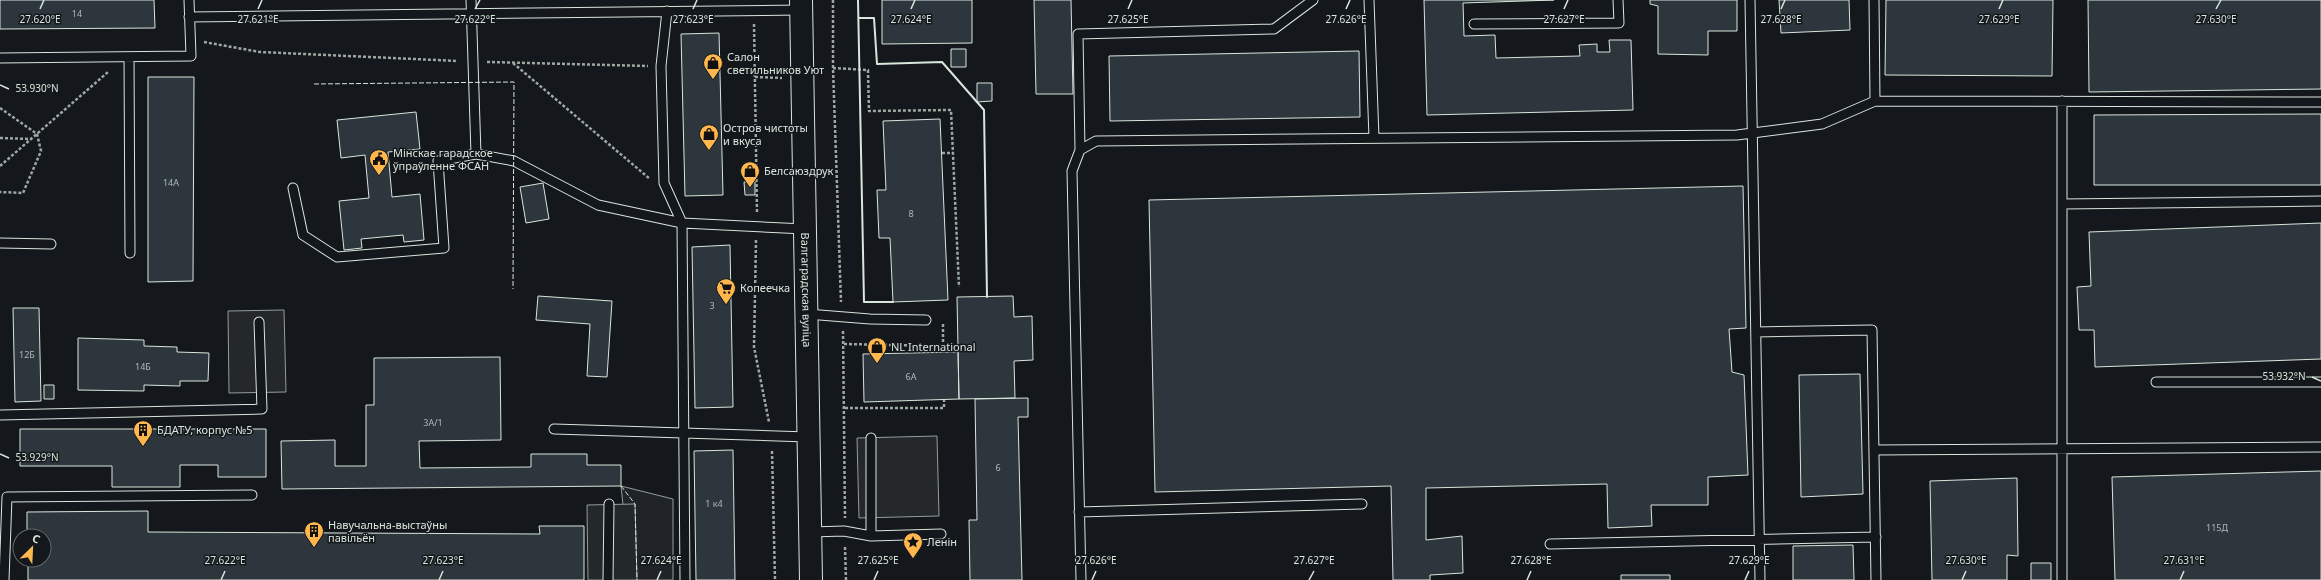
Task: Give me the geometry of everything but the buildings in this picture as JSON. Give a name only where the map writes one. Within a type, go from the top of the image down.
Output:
[{"type":"main road","name":"Валгаградская вуліца","points":[[801,5],[801,79],[807,314],[811,580]]},
{"type":"lane","points":[[0,58],[191,56],[189,0]]},
{"type":"lane","points":[[471,0],[476,154]]},
{"type":"lane","points":[[1081,580],[1072,171],[1080,150],[1078,34],[1274,29],[1313,0]]},
{"type":"lane","points":[[1369,0],[1374,138]]},
{"type":"lane","points":[[1474,24],[1619,23],[1618,0]]},
{"type":"lane","points":[[1750,0],[1760,580]]},
{"type":"lane","points":[[1874,0],[1875,101]]},
{"type":"lane","points":[[189,17],[472,15],[667,11],[754,12],[801,5]]},
{"type":"lane","points":[[667,11],[661,66],[664,183],[682,223],[685,580]]},
{"type":"lane","points":[[128,57],[130,253]]},
{"type":"lane","points":[[1080,150],[1096,141],[1737,135],[1822,124],[1875,101],[2321,102]]},
{"type":"lane","points":[[2062,101],[2062,580]]},
{"type":"lane","points":[[293,188],[303,235],[337,257],[444,248],[438,161],[476,154],[514,161],[598,205],[682,223],[805,229]]},
{"type":"lane","points":[[2062,204],[2321,201]]},
{"type":"lane","points":[[0,243],[51,244]]},
{"type":"lane","points":[[807,314],[842,315],[870,319],[926,320]]},
{"type":"lane","points":[[0,415],[262,408],[259,322]]},
{"type":"lane","points":[[1756,332],[1872,330],[1876,580]]},
{"type":"lane","points":[[2156,382],[2321,382]]},
{"type":"lane","points":[[554,429],[808,437]]},
{"type":"lane","points":[[871,438],[871,536]]},
{"type":"lane","points":[[1874,450],[2321,447]]},
{"type":"lane","points":[[4,580],[7,497],[252,495]]},
{"type":"lane","points":[[608,580],[609,504]]},
{"type":"lane","points":[[1079,512],[1362,504]]},
{"type":"lane","points":[[811,532],[844,531],[871,536],[941,534]]},
{"type":"lane","points":[[1550,544],[1876,537]]},
{"type":"path","points":[[833,0],[833,68],[844,344],[844,531],[846,580]]},
{"type":"path","points":[[754,12],[757,226],[754,347],[772,436],[775,580]]},
{"type":"path","points":[[190,39],[260,52],[473,62]]},
{"type":"path","points":[[0,166],[128,57]]},
{"type":"path","points":[[495,63],[661,66]]},
{"type":"path","points":[[513,63],[651,180]]},
{"type":"path","points":[[833,68],[868,70],[868,111],[951,110],[959,286]]},
{"type":"path","points":[[755,77],[801,79]]},
{"type":"path","points":[[0,108],[38,134],[41,151],[22,193],[0,192]]},
{"type":"path","points":[[0,138],[31,140]]},
{"type":"path","points":[[942,153],[953,153]]},
{"type":"path","points":[[943,352],[944,322]]},
{"type":"path","points":[[844,344],[943,346]]},
{"type":"path","points":[[845,408],[944,408],[944,400]]},
{"type":"shaded area","points":[[284,310],[286,392],[229,393],[228,311]]},
{"type":"shaded area","points":[[937,436],[939,516],[859,518],[857,438]]},
{"type":"shaded area","points":[[621,486],[673,499],[673,580],[631,580]]},
{"type":"shaded area","points":[[635,504],[637,580],[588,580],[587,505]]},
{"type":"fence","points":[[314,84],[514,82],[513,289]]},
{"type":"fence","points":[[621,486],[635,504],[637,580]]},
{"type":"wall","points":[[858,0],[864,302],[893,302]]},
{"type":"wall","points":[[859,18],[874,18],[877,64],[942,62],[984,110],[987,297]]},
{"type":"place","name":"Салон светильников Уют","points":[[713,80]]},
{"type":"place","name":"Остров чистоты и вкуса","points":[[709,151]]},
{"type":"place","name":"Мінскае гарадское ўпраўленне ФСАН","points":[[379,176]]},
{"type":"place","name":"Белсаюздрук","points":[[750,188]]},
{"type":"place","name":"Копеечка","points":[[726,305]]},
{"type":"place","name":"NL International","points":[[877,364]]},
{"type":"place","name":"БДАТУ, корпус №5","points":[[143,447]]},
{"type":"place","name":"Навучальна-выстаўны павільён","points":[[314,548]]},
{"type":"place","name":"Ленін","points":[[913,559]]}]
